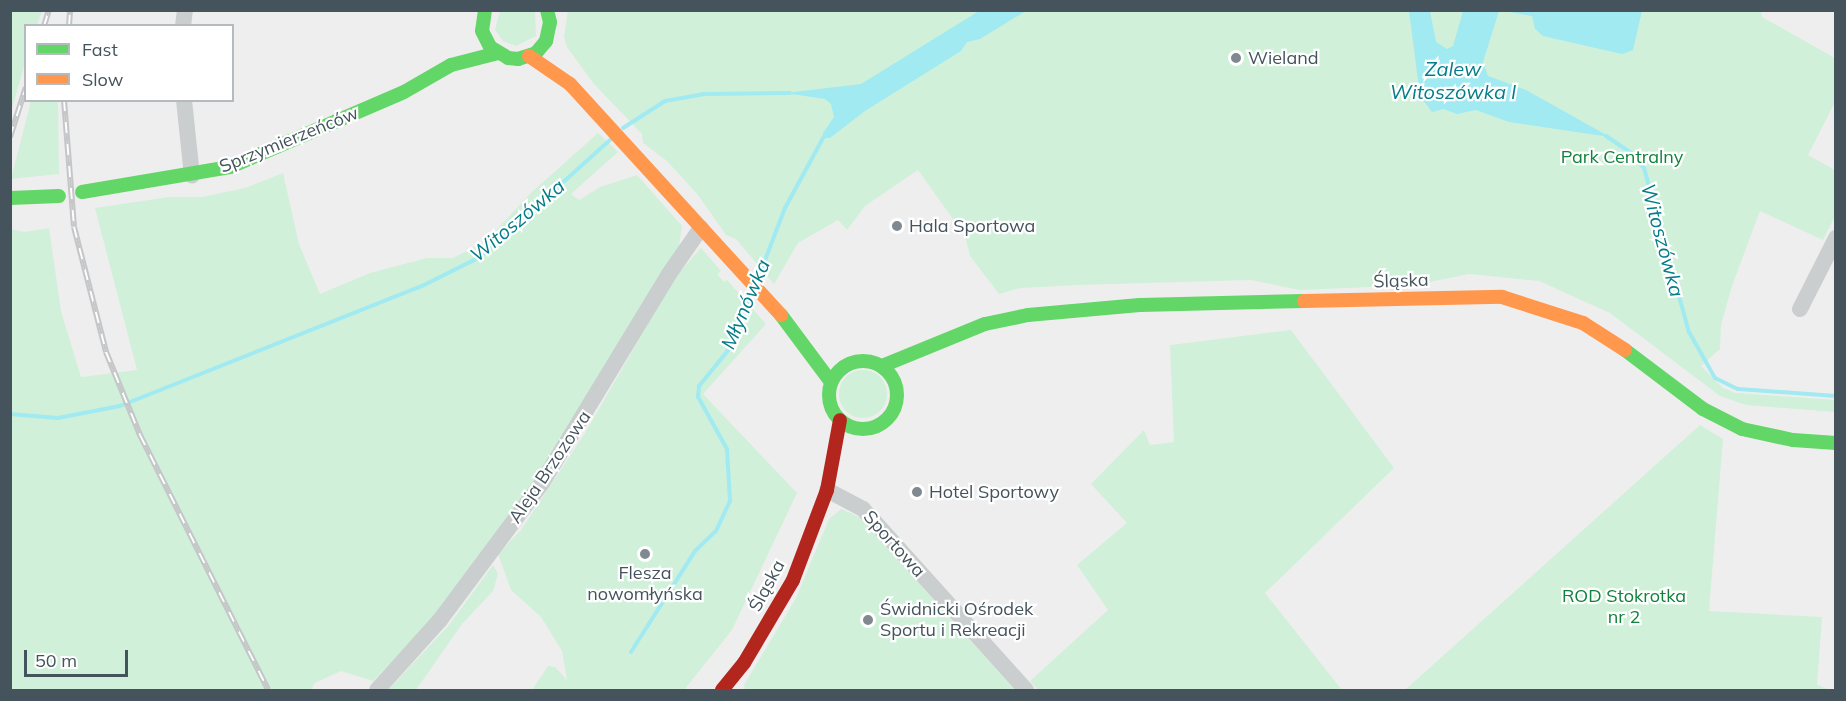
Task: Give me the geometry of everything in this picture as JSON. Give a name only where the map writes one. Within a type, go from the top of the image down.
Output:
[{"type":"street","points":[[485,10],[482,31],[498,53],[512,58],[529,56],[546,41]]},
{"type":"street","points":[[548,11],[546,41],[570,84]]},
{"type":"street","name":"Sprzymierzeńców","points":[[451,65],[482,31]]},
{"type":"street","name":"Sprzymierzeńców","points":[[82,192],[192,176],[230,167],[328,126],[451,65],[498,53]]},
{"type":"street","points":[[529,56],[570,84],[599,114],[800,336],[831,382]]},
{"type":"street","points":[[184,102],[192,176]]},
{"type":"street","points":[[10,198],[59,196]]},
{"type":"street","name":"Aleja Brzozowa","points":[[377,690],[440,620],[542,483],[669,274],[701,228]]},
{"type":"street","points":[[1800,309],[1836,238]]},
{"type":"street","name":"Śląska","points":[[882,366],[1009,317],[1129,306],[1502,297],[1583,323],[1611,339],[1703,409],[1742,429],[1793,440],[1836,443]]},
{"type":"street","points":[[800,336],[849,363]]},
{"type":"street","name":"Śląska","points":[[897,393],[910,371],[935,345]]},
{"type":"street","points":[[860,361],[882,366],[895,383],[897,393],[896,404],[883,423],[862,429],[840,420],[829,402],[831,382],[849,363],[860,361]]},
{"type":"street","name":"Śląska","points":[[722,690],[744,663],[793,580],[826,490],[840,420]]},
{"type":"street","name":"Śląska","points":[[826,490],[862,429]]},
{"type":"street","name":"Sportowa","points":[[826,490],[863,509],[1026,690]]},
{"type":"green space","points":[[11,10],[42,11],[37,24],[24,24],[24,66],[11,112]]},
{"type":"green space","name":"Park Centralny","points":[[568,10],[1761,11],[1762,17],[1835,58],[1835,102],[1808,155],[1835,170],[1835,216],[1823,240],[1760,211],[1732,286],[1721,325],[1720,349],[1701,366],[1723,388],[1736,393],[1835,400],[1835,412],[1746,405],[1720,396],[1610,313],[1539,281],[1469,274],[1415,285],[1300,290],[1251,280],[1020,288],[999,294],[970,256],[965,236],[918,170],[865,206],[847,230],[838,220],[798,243],[774,284],[736,239],[726,235],[698,195],[667,161],[643,143],[642,134],[594,84],[567,47],[564,37]]},
{"type":"green space","points":[[500,11],[535,11],[536,36],[516,46],[503,41],[495,30]]},
{"type":"green space","points":[[31,102],[58,102],[59,174],[11,179]]},
{"type":"green space","points":[[598,133],[618,152],[571,194],[579,200],[600,187],[637,175],[682,226],[678,253],[537,482],[436,616],[373,681],[341,671],[315,683],[311,690],[11,690],[10,229],[25,232],[49,228],[61,311],[81,377],[137,370],[95,208],[169,197],[202,197],[245,188],[283,173],[299,244],[320,294],[370,273],[427,258],[453,258],[486,241],[532,192]]},
{"type":"green space","points":[[701,248],[721,271],[717,274],[724,282],[727,280],[766,324],[703,394],[797,493],[732,630],[684,690],[532,690],[548,666],[555,667],[567,680],[562,651],[541,617],[511,590],[498,554],[521,530],[585,433],[675,277]]},
{"type":"green space","points":[[1291,330],[1394,468],[1265,593],[1342,690],[1038,690],[1030,681],[1108,610],[1077,565],[1127,523],[1091,484],[1144,430],[1150,445],[1174,442],[1170,345]]},
{"type":"green space","points":[[863,370],[880,377],[887,394],[880,411],[863,418],[846,411],[839,394],[846,377]]},
{"type":"green space","name":"ROD Stokrotka nr 2","points":[[1700,425],[1723,439],[1709,611],[1822,617],[1817,685],[1831,690],[1405,690]]},
{"type":"green space","name":"Świdnicki Ośrodek Sportu i Rekreacji","points":[[841,509],[859,517],[1015,690],[745,690],[744,685],[796,598],[829,519]]},
{"type":"green space","points":[[493,565],[498,574],[493,591],[462,624],[416,690],[388,690],[449,625]]},
{"type":"water","points":[[979,11],[1026,11],[980,39],[967,42],[961,51],[865,111],[830,138],[823,138],[823,133],[834,117],[831,104],[825,99],[785,93],[861,84]]},
{"type":"water","name":"Zalew Witoszówka I","points":[[1409,11],[1430,11],[1436,42],[1447,49],[1453,46],[1463,11],[1499,11],[1483,62],[1488,76],[1526,90],[1610,137],[1509,122],[1476,110],[1457,114],[1443,109],[1432,112],[1420,96]]},
{"type":"water","points":[[1504,11],[1642,11],[1633,50],[1622,54],[1543,36],[1535,29],[1532,16]]},
{"type":"waterway","name":"Witoszówka","points":[[623,128],[665,101],[704,94],[790,93]]},
{"type":"waterway","name":"Witoszówka","points":[[1606,136],[1631,153],[1644,168],[1689,332],[1715,378],[1738,389],[1836,396]]},
{"type":"waterway","name":"Młynówka","points":[[759,276],[785,208],[823,138]]},
{"type":"waterway","name":"Witoszówka","points":[[10,414],[58,418],[120,406],[422,286],[480,257],[611,139]]},
{"type":"waterway","name":"Młynówka","points":[[631,652],[695,551],[716,531],[730,501],[727,449],[698,397],[699,386],[730,348],[751,294]]},
{"type":"railway","points":[[45,24],[49,10]]},
{"type":"railway","points":[[69,24],[70,10]]},
{"type":"railway","points":[[10,137],[24,93]]},
{"type":"railway","points":[[64,102],[74,227],[106,352],[140,435],[268,690]]},
{"type":"traffic: fast","points":[[485,10],[482,31],[490,47],[508,58],[518,59],[536,53],[546,41],[550,22],[547,10]]},
{"type":"traffic: fast","points":[[82,192],[230,167],[404,92],[451,65],[498,53]]},
{"type":"traffic: fast","points":[[10,198],[59,196]]},
{"type":"traffic: fast","points":[[882,366],[985,324],[1028,315],[1140,305],[1304,301]]},
{"type":"traffic: fast","points":[[781,315],[831,382]]},
{"type":"traffic: fast","points":[[1625,350],[1703,409],[1742,429],[1793,440],[1836,443]]},
{"type":"traffic: fast","points":[[870,361],[882,367],[891,376],[897,388],[897,395],[895,408],[887,419],[870,429],[856,429],[839,419],[831,408],[829,388],[839,371],[850,363],[870,361]]},
{"type":"traffic: slow","points":[[529,56],[570,84],[781,315]]},
{"type":"traffic: slow","points":[[1304,301],[1502,297],[1583,323],[1625,350]]},
{"type":"traffic: jam","points":[[722,690],[744,663],[793,580],[827,490],[840,420]]},
{"type":"place","name":"Wieland","points":[[1236,58]]},
{"type":"place","name":"Hala Sportowa","points":[[897,226]]},
{"type":"place","name":"Hotel Sportowy","points":[[917,492]]},
{"type":"place","name":"Flesza nowomłyńska","points":[[645,554]]},
{"type":"place","name":"Świdnicki Ośrodek Sportu i Rekreacji","points":[[868,620]]}]
